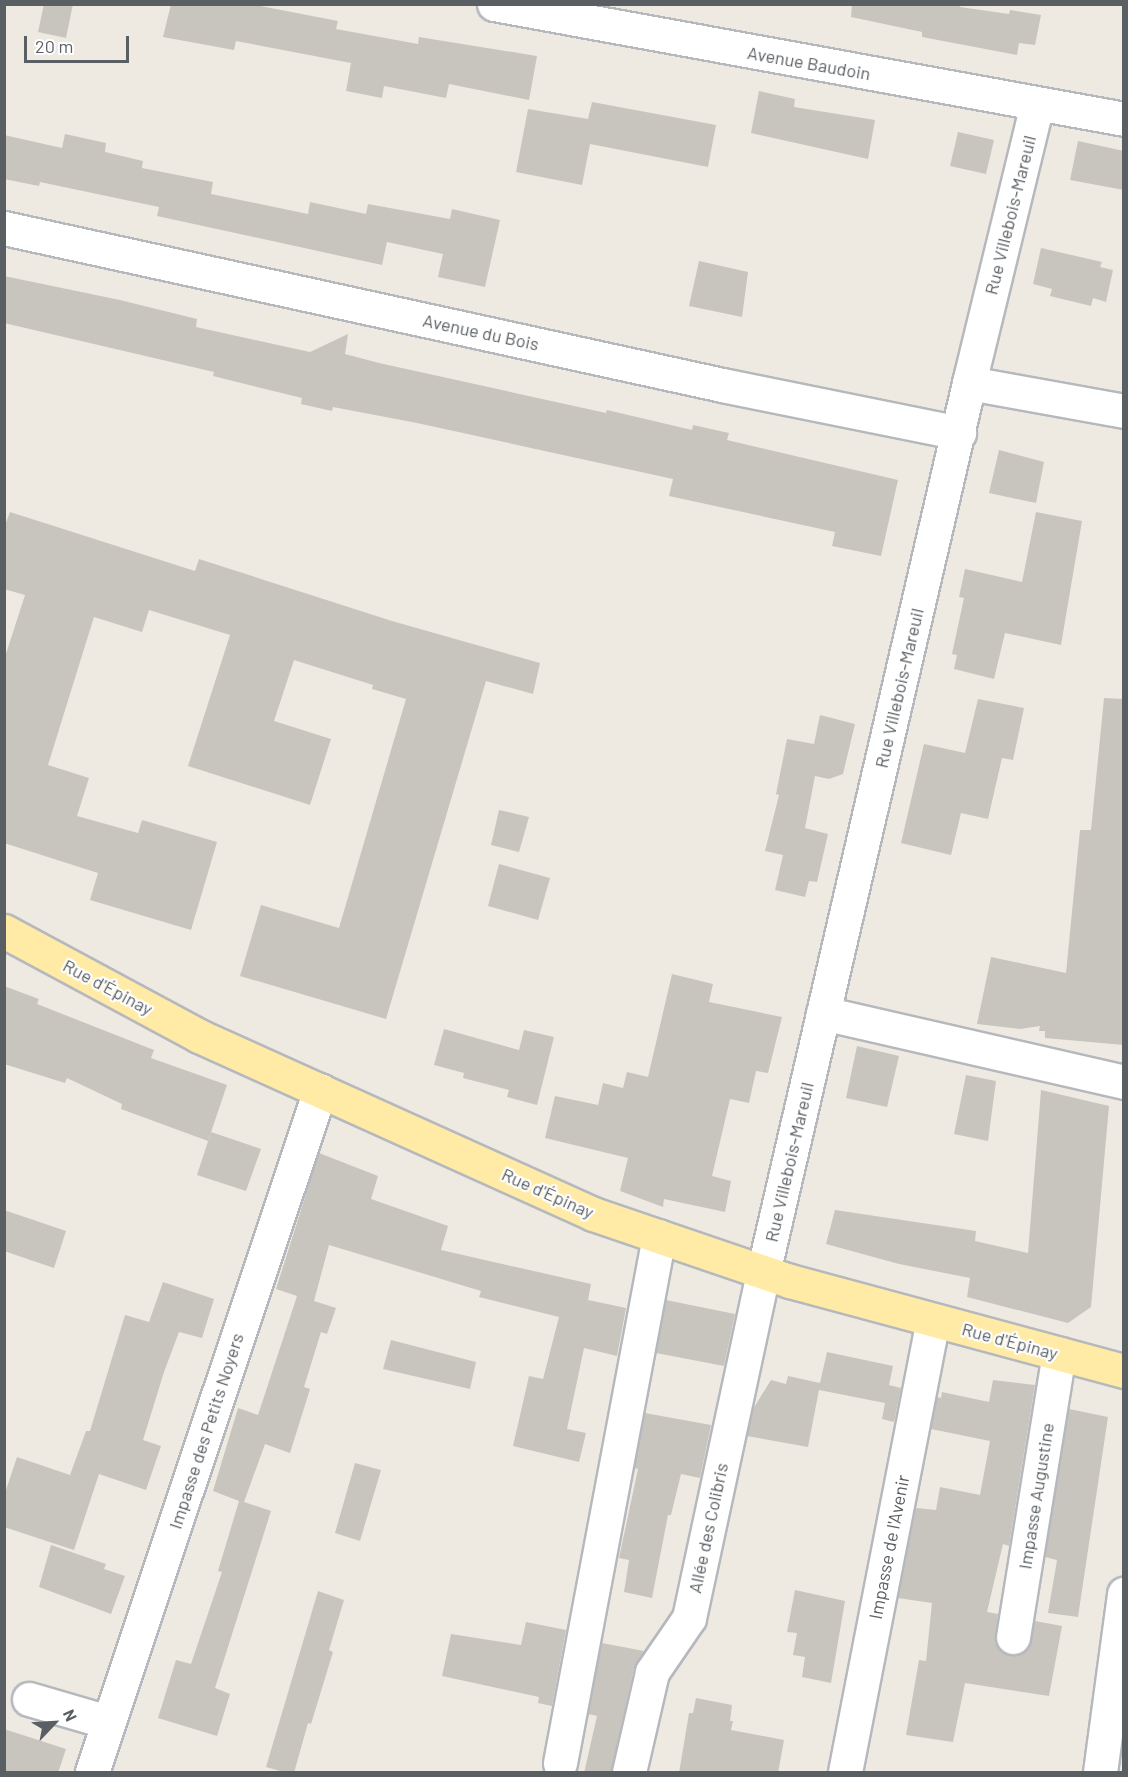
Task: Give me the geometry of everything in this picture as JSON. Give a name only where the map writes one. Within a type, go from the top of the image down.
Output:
[{"type":"main road","name":"Rue d'Épinay","points":[[4,931],[199,1036],[592,1214],[763,1273],[933,1322],[1124,1371]]},
{"type":"street","name":"Avenue Baudoin","points":[[494,4],[1037,105],[1124,119]]},
{"type":"street","name":"Rue Villebois-Mareuil","points":[[763,1273],[969,383],[1037,105]]},
{"type":"street","name":"Avenue du Bois","points":[[4,228],[722,385],[959,433]]},
{"type":"street","points":[[969,383],[1124,411]]},
{"type":"street","points":[[823,1013],[1124,1082]]},
{"type":"street","name":"Impasse des Petits Noyers","points":[[92,1773],[320,1090]]},
{"type":"street","points":[[560,1763],[659,1236]]},
{"type":"street","name":"Allée des Colibris","points":[[629,1773],[652,1672],[688,1618],[763,1273]]},
{"type":"street","name":"Impasse de l'Avenir","points":[[845,1773],[933,1322]]},
{"type":"street","name":"Impasse Augustine","points":[[1013,1637],[1059,1354]]},
{"type":"street","points":[[1100,1773],[1124,1594]]},
{"type":"street","points":[[29,1699],[108,1722]]},
{"type":"building","points":[[44,4],[73,4],[66,38],[38,32]]},
{"type":"building","points":[[171,4],[250,4],[338,21],[336,29],[418,44],[419,37],[537,56],[529,100],[449,84],[446,98],[384,86],[382,98],[346,91],[351,63],[236,41],[234,50],[163,37]]},
{"type":"building","points":[[852,4],[961,4],[960,7],[1009,14],[1010,10],[1041,15],[1035,45],[1019,43],[1017,55],[922,37],[922,32],[851,17]]},
{"type":"building","points":[[759,91],[795,99],[794,107],[875,120],[868,159],[751,133]]},
{"type":"building","points":[[592,102],[716,125],[708,167],[590,144],[582,185],[516,172],[528,109],[588,119]]},
{"type":"building","points":[[958,132],[994,140],[986,174],[950,166]]},
{"type":"building","points":[[65,134],[106,143],[105,152],[143,161],[142,168],[213,182],[211,194],[308,214],[310,202],[366,214],[368,204],[450,219],[452,209],[500,220],[485,287],[438,277],[443,254],[387,242],[382,265],[157,216],[159,207],[40,182],[39,186],[4,179],[4,135],[62,148]]},
{"type":"building","points":[[1078,141],[1124,151],[1124,190],[1070,180]]},
{"type":"building","points":[[1041,248],[1102,262],[1100,267],[1113,270],[1106,302],[1093,298],[1091,306],[1050,296],[1052,289],[1033,284]]},
{"type":"building","points":[[699,261],[748,272],[742,317],[689,306]]},
{"type":"building","points":[[4,276],[120,300],[197,319],[196,327],[310,352],[348,334],[345,354],[606,413],[607,410],[692,430],[693,425],[729,433],[727,440],[898,480],[881,556],[832,546],[835,532],[669,496],[673,479],[417,423],[333,407],[332,411],[301,404],[302,398],[213,376],[214,372],[4,323]]},
{"type":"building","points":[[999,450],[1044,462],[1036,503],[989,493]]},
{"type":"building","points":[[10,512],[195,571],[199,559],[392,621],[540,663],[533,694],[486,681],[386,1019],[240,976],[261,905],[339,928],[406,699],[372,689],[373,685],[294,660],[274,721],[331,739],[310,805],[188,766],[230,635],[149,610],[142,632],[94,617],[48,765],[89,778],[77,816],[138,833],[142,820],[217,842],[191,930],[90,900],[98,873],[4,843],[4,660],[25,595],[4,589],[4,528]]},
{"type":"building","points":[[1036,512],[1082,521],[1061,645],[1005,633],[994,679],[954,669],[957,655],[952,654],[964,598],[959,597],[965,569],[1022,582]]},
{"type":"building","points":[[1104,698],[1124,699],[1124,1045],[1045,1038],[1045,1031],[1039,1031],[1040,1026],[1020,1029],[977,1024],[991,957],[1066,973],[1080,830],[1091,830]]},
{"type":"building","points":[[978,699],[1024,708],[1013,760],[1002,758],[988,819],[961,813],[951,855],[901,843],[924,744],[965,753]]},
{"type":"building","points":[[820,715],[855,724],[843,774],[829,779],[815,776],[805,828],[828,834],[817,882],[809,881],[805,897],[775,890],[783,855],[765,851],[779,795],[776,794],[787,739],[814,744]]},
{"type":"building","points":[[499,810],[529,817],[519,852],[491,845]]},
{"type":"building","points":[[499,864],[550,878],[538,920],[488,906]]},
{"type":"building","points":[[672,974],[713,984],[709,1002],[782,1017],[768,1073],[756,1071],[749,1103],[730,1099],[712,1176],[731,1181],[725,1212],[664,1199],[663,1207],[620,1191],[628,1158],[545,1138],[555,1096],[598,1105],[603,1083],[623,1088],[627,1072],[648,1077]]},
{"type":"building","points":[[4,986],[39,999],[37,1004],[154,1050],[151,1058],[227,1085],[208,1141],[121,1109],[122,1104],[67,1078],[65,1083],[4,1064]]},
{"type":"building","points":[[444,1029],[519,1050],[524,1030],[554,1037],[537,1105],[507,1097],[509,1090],[463,1078],[464,1073],[434,1065]]},
{"type":"building","points":[[857,1046],[899,1056],[887,1107],[846,1098]]},
{"type":"building","points":[[966,1075],[996,1081],[988,1141],[954,1134]]},
{"type":"building","points":[[1041,1090],[1109,1106],[1091,1307],[1068,1323],[967,1297],[970,1278],[899,1264],[826,1244],[835,1210],[976,1231],[975,1241],[1028,1253]]},
{"type":"building","points":[[211,1132],[261,1149],[246,1191],[197,1175]]},
{"type":"building","points":[[319,1153],[378,1176],[371,1199],[448,1226],[441,1250],[591,1284],[588,1300],[626,1308],[617,1356],[584,1348],[567,1429],[586,1433],[579,1462],[513,1446],[529,1376],[543,1379],[559,1317],[479,1297],[481,1291],[329,1245],[314,1301],[336,1308],[327,1334],[321,1332],[304,1387],[310,1389],[290,1453],[265,1444],[244,1502],[271,1511],[215,1688],[230,1694],[217,1736],[158,1718],[176,1660],[191,1664],[222,1572],[218,1571],[239,1501],[213,1491],[238,1408],[258,1415],[297,1296],[276,1289]]},
{"type":"building","points":[[4,1210],[66,1231],[54,1268],[4,1251]]},
{"type":"building","points":[[163,1282],[214,1299],[202,1338],[179,1332],[164,1372],[143,1440],[161,1446],[146,1490],[99,1474],[74,1550],[4,1527],[4,1496],[17,1457],[70,1475],[86,1431],[90,1431],[125,1315],[149,1322]]},
{"type":"building","points":[[666,1300],[735,1314],[724,1366],[656,1353]]},
{"type":"building","points":[[391,1340],[476,1362],[470,1389],[383,1369]]},
{"type":"building","points":[[827,1352],[893,1366],[889,1385],[901,1388],[894,1422],[882,1419],[885,1403],[819,1390],[808,1447],[747,1436],[753,1409],[771,1380],[786,1384],[788,1376],[820,1383]]},
{"type":"building","points":[[993,1380],[1035,1385],[1009,1546],[1003,1544],[987,1612],[998,1614],[995,1643],[1001,1651],[1009,1655],[1020,1654],[1028,1648],[1035,1621],[1062,1626],[1049,1696],[965,1683],[953,1742],[906,1735],[919,1660],[926,1661],[932,1603],[898,1598],[916,1508],[936,1510],[940,1487],[980,1495],[990,1441],[931,1429],[937,1397],[941,1398],[942,1392],[989,1402]]},
{"type":"building","points":[[1069,1409],[1108,1417],[1078,1617],[1048,1613],[1057,1560],[1045,1557]]},
{"type":"building","points":[[645,1413],[711,1425],[700,1478],[681,1474],[671,1515],[668,1515],[652,1598],[624,1592],[629,1560],[619,1558],[638,1469],[634,1468]]},
{"type":"building","points":[[355,1463],[381,1470],[360,1541],[335,1533]]},
{"type":"building","points":[[51,1545],[106,1564],[104,1569],[125,1576],[111,1614],[39,1587]]},
{"type":"building","points":[[795,1590],[845,1601],[831,1683],[802,1677],[805,1657],[793,1655],[797,1633],[787,1632]]},
{"type":"building","points":[[318,1591],[344,1600],[329,1650],[333,1652],[311,1724],[308,1723],[294,1773],[287,1773],[266,1767]]},
{"type":"building","points":[[526,1622],[566,1630],[552,1706],[538,1703],[539,1697],[442,1676],[451,1634],[521,1645]]},
{"type":"building","points":[[602,1643],[644,1651],[634,1668],[611,1773],[584,1773],[597,1716],[588,1714]]},
{"type":"building","points":[[696,1698],[732,1705],[731,1730],[784,1740],[778,1773],[679,1773],[689,1713],[693,1713]]},
{"type":"building","points":[[4,1729],[66,1749],[58,1773],[4,1773]]}]
